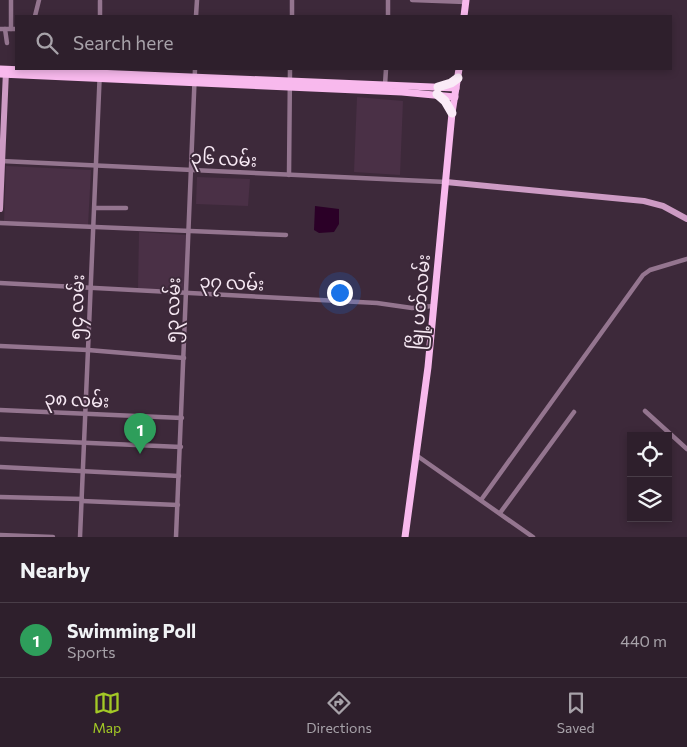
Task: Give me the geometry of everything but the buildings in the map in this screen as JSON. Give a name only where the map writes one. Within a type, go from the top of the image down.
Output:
[{"type":"highway","points":[[452,113],[438,91],[451,83],[458,73]]},
{"type":"main road","points":[[464,15],[466,1]]},
{"type":"main road","points":[[3,72],[100,73],[194,81],[438,91],[456,88]]},
{"type":"main road","name":"မြို့ပတ်လမ်း","points":[[406,537],[428,367],[452,113],[458,73]]},
{"type":"main road","points":[[289,84],[385,85],[402,89]]},
{"type":"main road","points":[[438,91],[455,97]]},
{"type":"street","points":[[7,43],[11,0]]},
{"type":"street","points":[[35,15],[39,0]]},
{"type":"street","points":[[93,0],[100,1],[100,15]]},
{"type":"street","points":[[196,15],[197,0]]},
{"type":"street","points":[[292,0],[292,15]]},
{"type":"street","points":[[388,0],[388,15]]},
{"type":"street","points":[[412,0],[466,1]]},
{"type":"street","name":"၅၃ လမ်း","points":[[176,537],[195,70]]},
{"type":"street","points":[[289,175],[290,70]]},
{"type":"street","points":[[385,85],[386,70]]},
{"type":"street","points":[[0,209],[3,72]]},
{"type":"street","name":"၅၄ လမ်း","points":[[80,537],[100,73]]},
{"type":"street","name":"၃၆ လမ်း","points":[[1,161],[446,182]]},
{"type":"street","points":[[446,182],[644,201],[663,206],[687,219]]},
{"type":"street","points":[[95,208],[126,208]]},
{"type":"street","points":[[0,223],[286,235]]},
{"type":"street","points":[[481,500],[643,275],[650,270],[687,259]]},
{"type":"street","name":"၃၇ လမ်း","points":[[0,283],[400,305],[412,308],[433,306]]},
{"type":"street","points":[[0,346],[88,350],[184,358]]},
{"type":"street","name":"၃၈ လမ်း","points":[[0,410],[182,418]]},
{"type":"street","points":[[645,411],[687,449]]},
{"type":"street","points":[[500,513],[574,412]]},
{"type":"street","points":[[0,439],[180,447]]},
{"type":"street","points":[[416,455],[533,537]]},
{"type":"street","points":[[0,467],[179,476]]},
{"type":"street","points":[[0,496],[178,505]]},
{"type":"street","points":[[0,535],[53,537]]},
{"type":"shaded area","points":[[357,97],[403,101],[400,175],[354,172]]},
{"type":"shaded area","points":[[6,166],[91,170],[88,226],[4,222]]},
{"type":"shaded area","points":[[197,177],[250,179],[248,206],[196,204]]},
{"type":"shaded area","points":[[315,206],[339,209],[339,224],[334,232],[319,233],[314,230]]},
{"type":"shaded area","points":[[139,232],[186,235],[184,291],[138,289]]},
{"type":"place","name":"Swimming Poll","points":[[140,454]]}]
